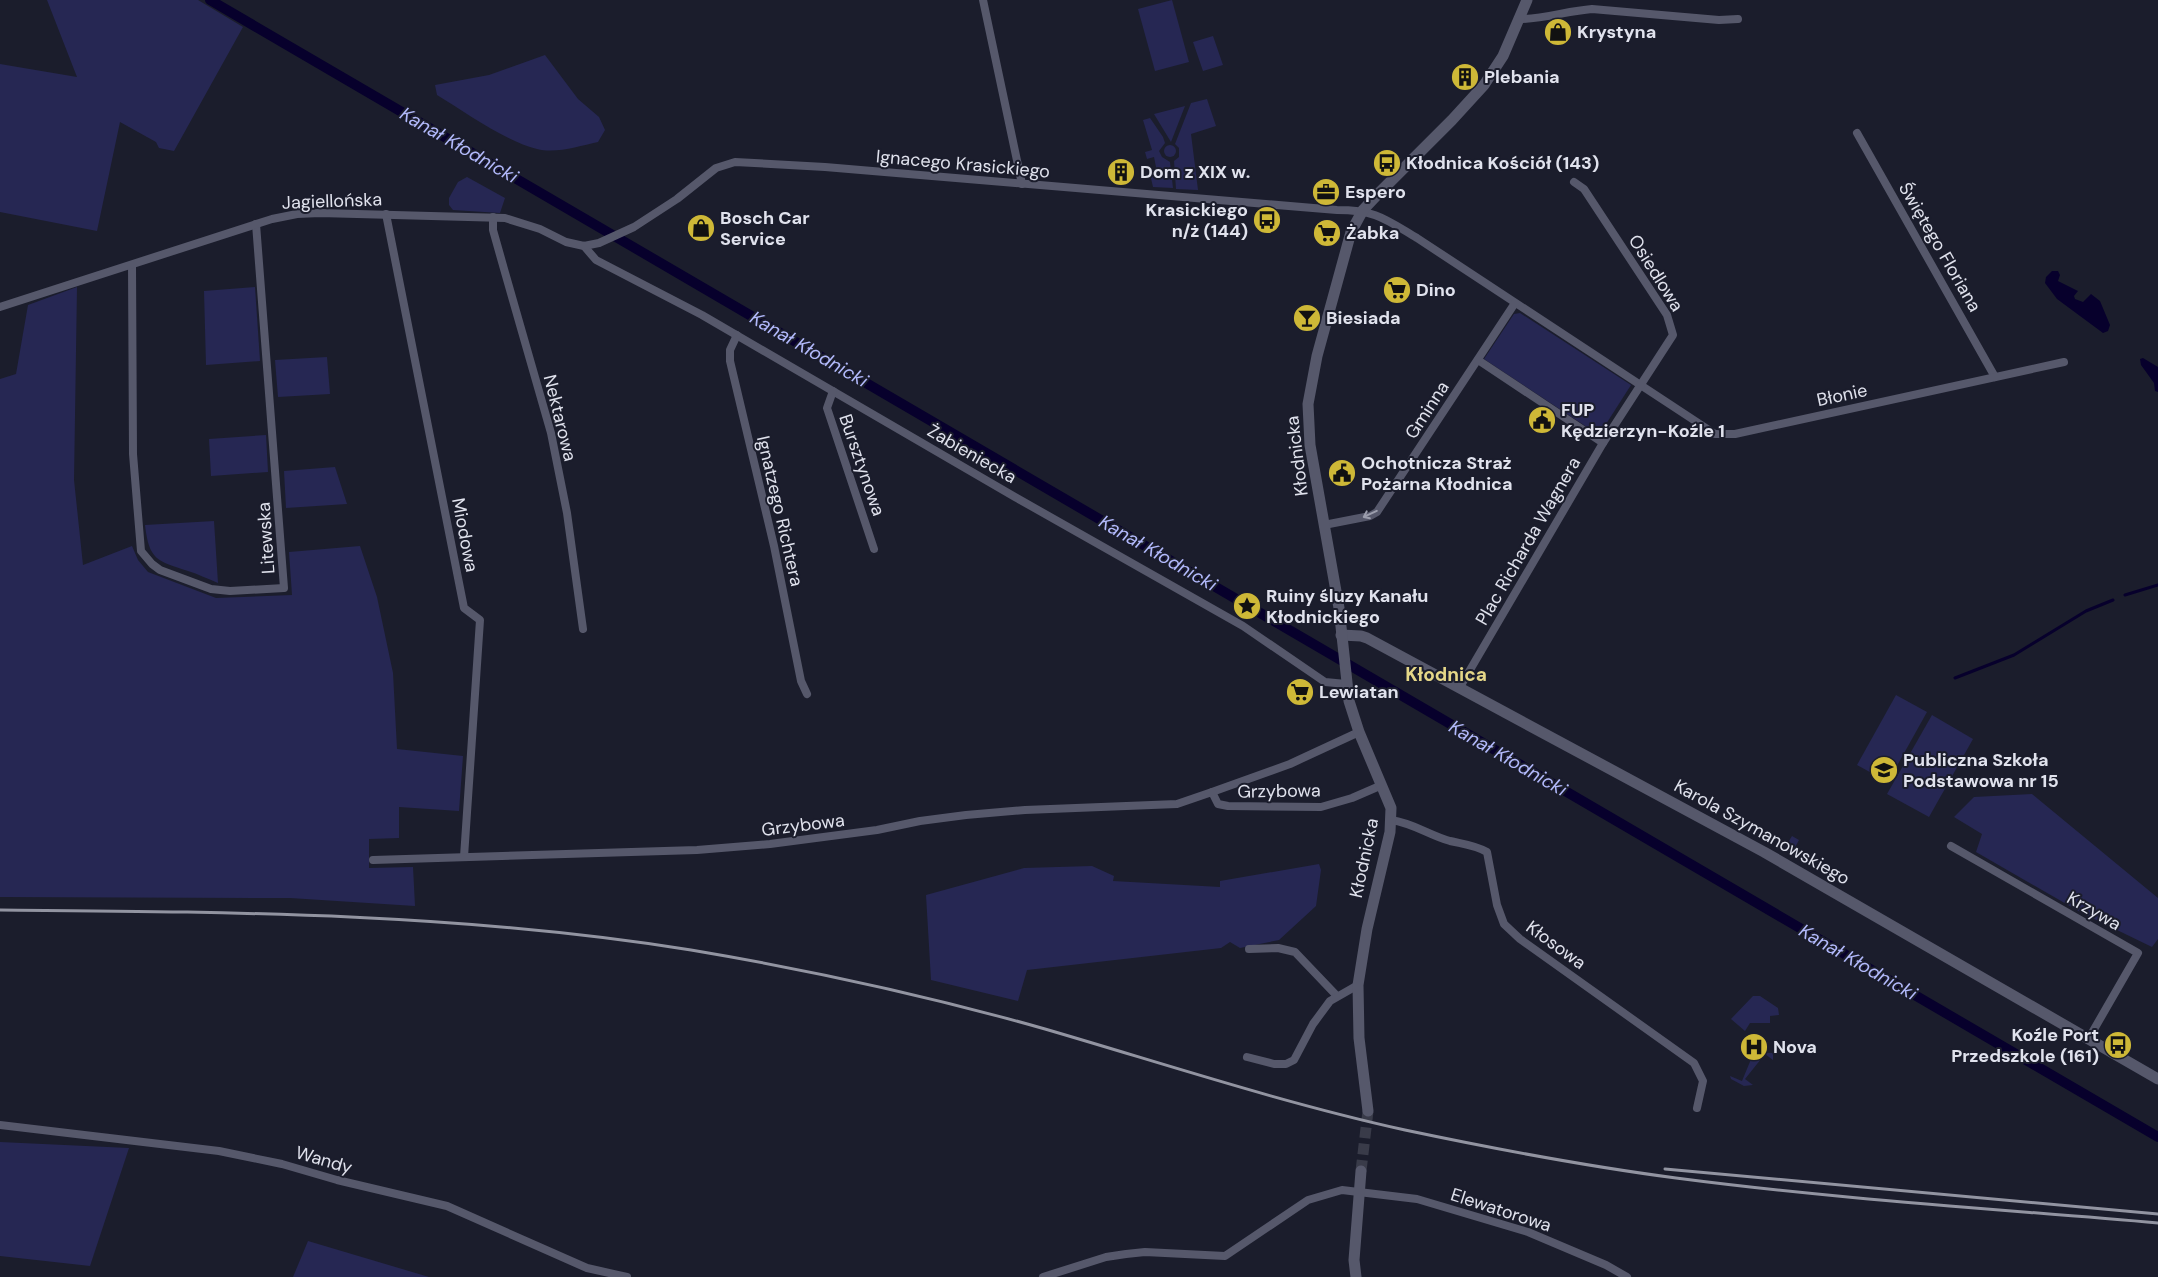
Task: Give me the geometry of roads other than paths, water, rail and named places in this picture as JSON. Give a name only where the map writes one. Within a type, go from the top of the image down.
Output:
[{"type":"main road","name":"Kłodnicka","points":[[1368,1111],[1359,1038],[1358,985],[1367,929],[1391,820],[1391,808],[1359,732],[1349,702],[1338,608],[1310,445],[1308,404],[1317,356],[1351,232],[1363,210],[1472,100],[1495,69],[1520,19],[1527,0]]},
{"type":"main road","name":"Karola Szymanowskiego","points":[[1341,635],[1367,638],[1764,852],[2158,1079]]},
{"type":"main road","points":[[1356,1277],[1354,1260],[1361,1171]]},
{"type":"street","points":[[983,0],[1022,184]]},
{"type":"street","points":[[1520,19],[1592,9],[1719,20],[1738,19]]},
{"type":"street","name":"Świętego Floriana","points":[[1857,133],[1995,377]]},
{"type":"street","name":"Ignacego Krasickiego","points":[[584,246],[598,243],[634,226],[677,199],[716,168],[735,162],[1337,210],[1363,210]]},
{"type":"street","name":"Osiedlowa","points":[[1574,182],[1584,189],[1667,315],[1673,334],[1640,384]]},
{"type":"street","points":[[1363,210],[1382,216],[1640,384]]},
{"type":"street","name":"Jagiellońska","points":[[0,307],[256,224],[298,214],[493,217],[516,220],[566,242],[584,246]]},
{"type":"street","name":"Miodowa","points":[[386,214],[464,608],[480,620],[464,857]]},
{"type":"street","name":"Nektarowa","points":[[493,217],[493,230],[551,433],[567,513],[583,629]]},
{"type":"street","name":"Litewska","points":[[132,265],[133,454],[141,551],[160,570],[211,589],[230,591],[284,588],[256,224]]},
{"type":"street","name":"Żabieniecka","points":[[584,246],[596,260],[737,335],[1243,626],[1325,682],[1346,681]]},
{"type":"street","name":"Gminna","points":[[1324,525],[1370,516],[1376,512],[1515,303]]},
{"type":"street","name":"Ignatzego Richtera","points":[[737,335],[730,350],[730,361],[774,546],[801,681],[807,694]]},
{"type":"street","points":[[1478,360],[1603,443]]},
{"type":"street","name":"Błonie","points":[[1640,384],[1714,434],[1735,434],[2064,362]]},
{"type":"street","name":"Plac Richarda Wagnera","points":[[1460,687],[1603,443],[1640,384]]},
{"type":"street","name":"Bursztynowa","points":[[833,391],[827,408],[874,550]]},
{"type":"street","name":"Grzybowa","points":[[373,860],[697,850],[770,844],[975,814],[1177,804],[1290,764],[1359,732]]},
{"type":"street","name":"Grzybowa","points":[[1212,792],[1218,804],[1228,806],[1321,807],[1352,798],[1382,785]]},
{"type":"street","name":"Kłosowa","points":[[1391,820],[1406,822],[1448,840],[1478,847],[1486,852],[1497,905],[1504,924],[1520,938],[1694,1063],[1704,1081],[1696,1108]]},
{"type":"street","name":"Krzywa","points":[[1951,846],[2138,952],[2089,1038]]},
{"type":"street","points":[[1249,949],[1278,948],[1295,952],[1337,996]]},
{"type":"street","points":[[1247,1057],[1274,1064],[1286,1064],[1294,1060],[1313,1024],[1337,996],[1358,985]]},
{"type":"street","name":"Wandy","points":[[0,1125],[219,1151],[282,1164],[337,1180],[447,1206],[587,1268],[627,1277]]},
{"type":"street","name":"Elewatorowa","points":[[1043,1277],[1106,1257],[1126,1254],[1224,1256],[1308,1200],[1342,1190],[1417,1199],[1528,1232],[1606,1265],[1627,1277]]},
{"type":"waterway","name":"Kanał Kłodnicki","points":[[210,0],[2158,1137]]},
{"type":"waterway","points":[[2125,595],[2158,585]]},
{"type":"waterway","points":[[1955,678],[2014,655],[2086,611],[2113,600]]},
{"type":"tunnel","points":[[1361,1171],[1368,1111]]},
{"type":"railway","points":[[0,910],[174,912],[346,917],[518,928],[691,950],[825,975],[913,995],[1045,1029],[1314,1108],[1405,1130],[1506,1150],[1608,1168],[1736,1185],[1856,1198],[2158,1223]]},
{"type":"railway","points":[[1665,1169],[2158,1214]]},
{"type":"place","name":"Krystyna","points":[[1558,32]]},
{"type":"place","name":"Plebania","points":[[1465,77]]},
{"type":"place","name":"Kłodnica Kościół (143)","points":[[1387,163]]},
{"type":"place","name":"Dom z XIX w.","points":[[1121,172]]},
{"type":"place","name":"Espero","points":[[1326,192]]},
{"type":"place","name":"Krasickiego n/ż (144)","points":[[1267,220]]},
{"type":"place","name":"Bosch Car Service","points":[[701,228]]},
{"type":"place","name":"Żabka","points":[[1327,233]]},
{"type":"place","name":"Dino","points":[[1397,290]]},
{"type":"place","name":"Biesiada","points":[[1307,318]]},
{"type":"place","name":"FUP Kędzierzyn-Koźle 1","points":[[1542,420]]},
{"type":"place","name":"Ochotnicza Straż Pożarna Kłodnica","points":[[1342,473]]},
{"type":"place","name":"Ruiny śluzy Kanału Kłodnickiego","points":[[1247,606]]},
{"type":"place","name":"Lewiatan","points":[[1300,692]]},
{"type":"place","name":"Publiczna Szkoła Podstawowa nr 15","points":[[1884,770]]},
{"type":"place","name":"Koźle Port Przedszkole (161)","points":[[2118,1045]]},
{"type":"place","name":"Nova","points":[[1754,1047]]},
{"type":"district","name":"Kłodnica","points":[[1446,674]]}]
